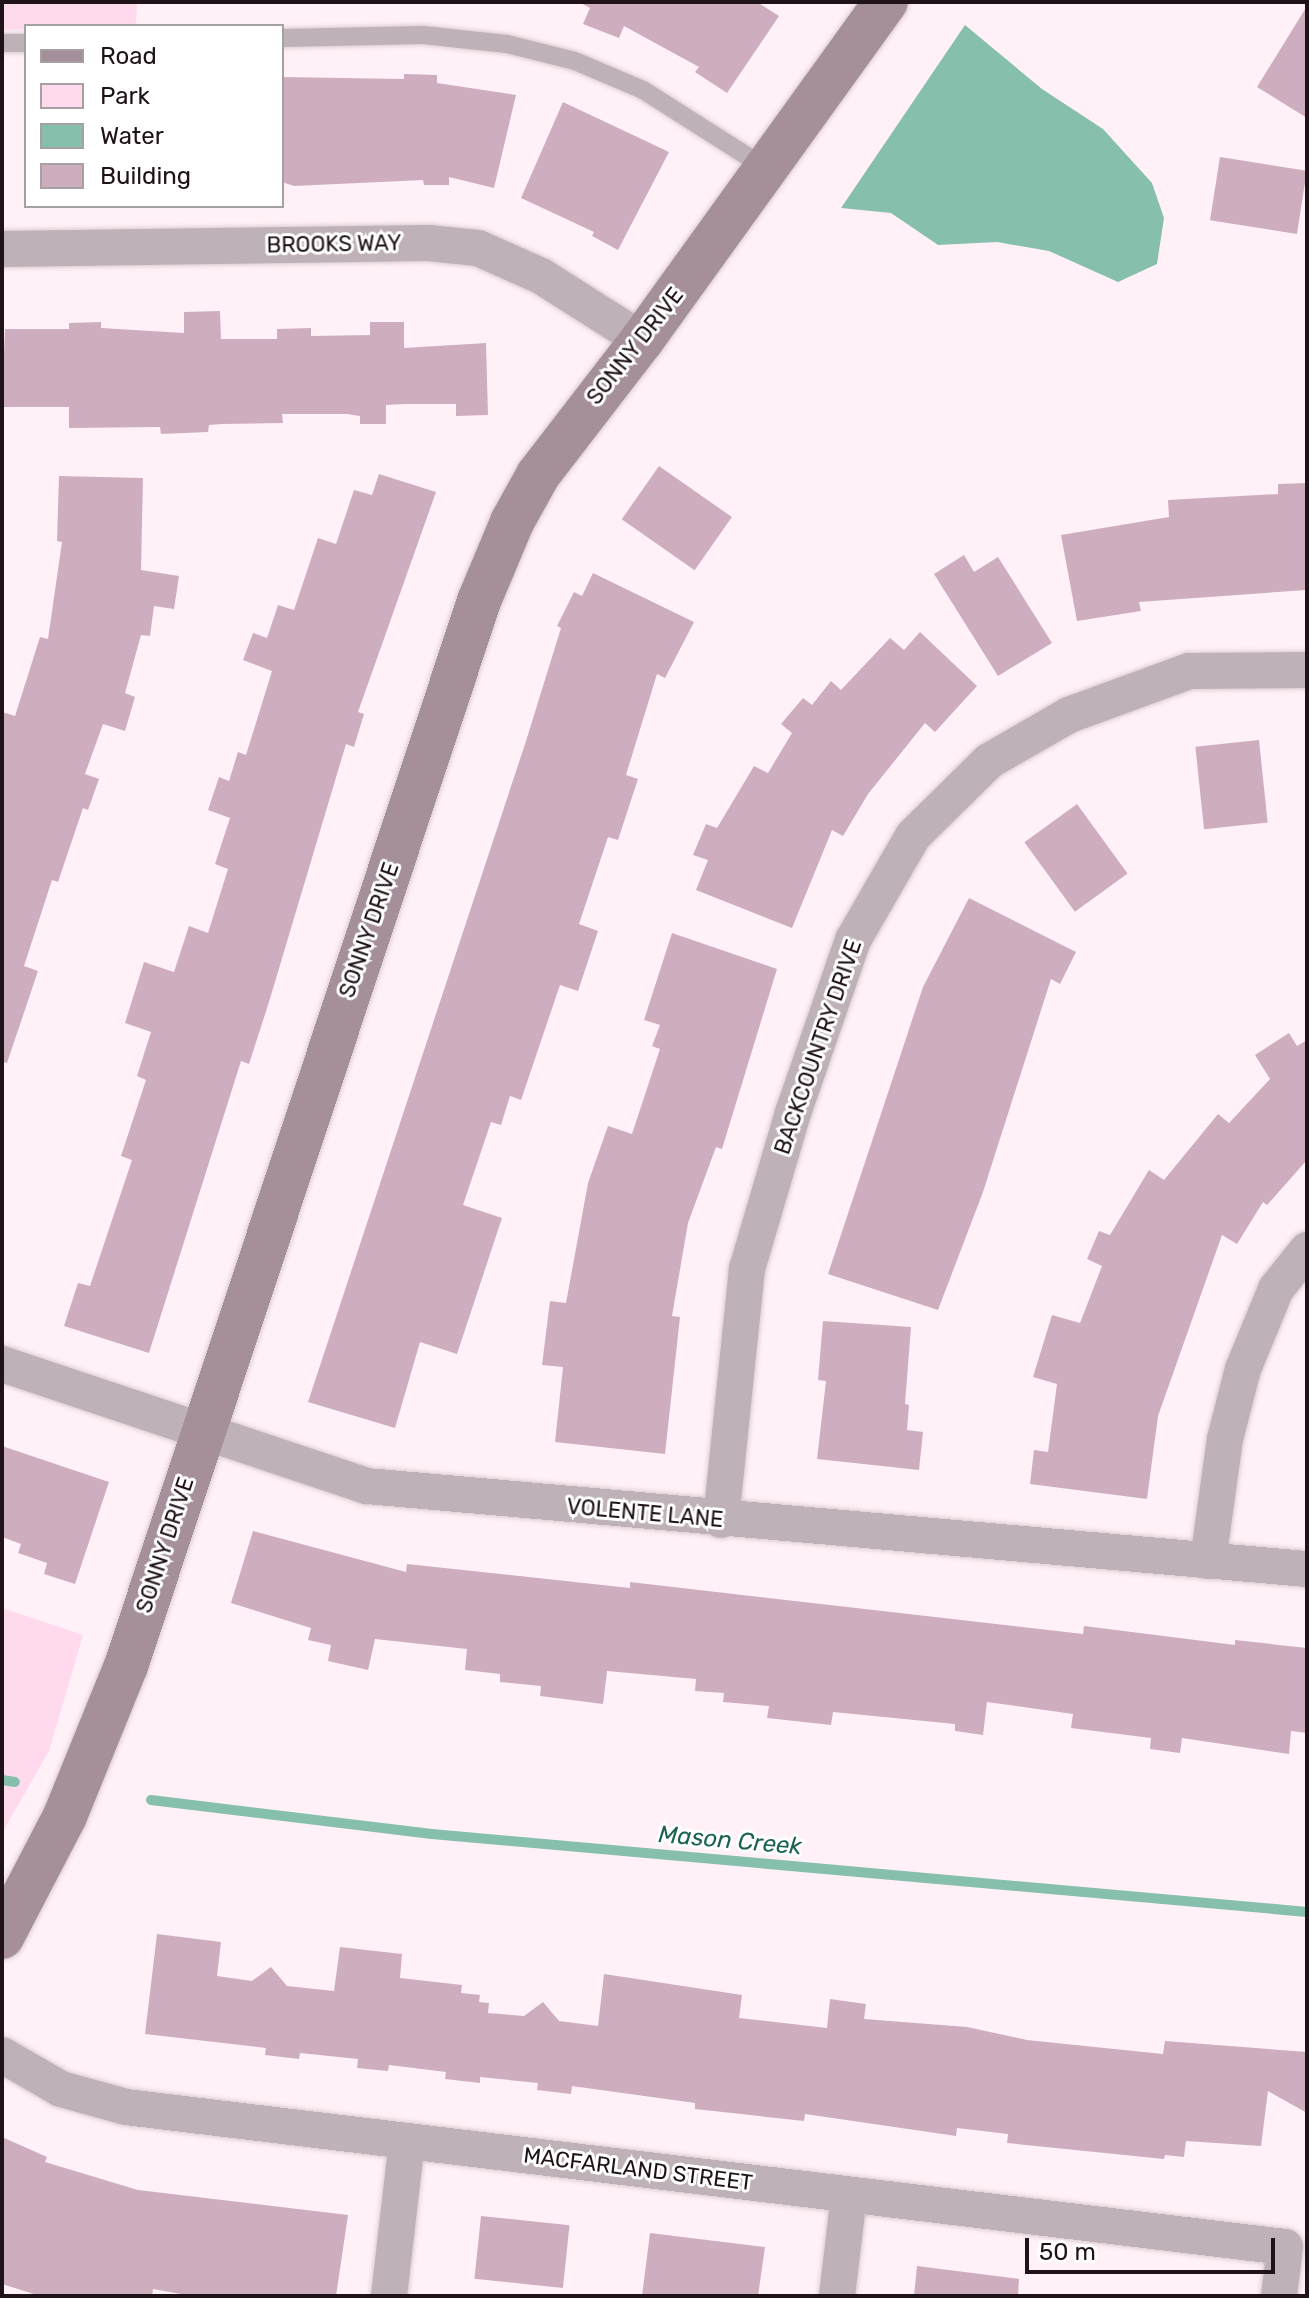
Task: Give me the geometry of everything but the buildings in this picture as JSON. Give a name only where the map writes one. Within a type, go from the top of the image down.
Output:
[{"type":"street","name":"SONNY DRIVE","points":[[2,1937],[65,1816],[126,1666],[201,1432],[479,601],[538,475],[642,340],[886,2]]},
{"type":"street","name":"BROOKS WAY","points":[[2,249],[428,243],[478,248],[541,276],[642,340]]},
{"type":"street","name":"BACKCOUNTRY DRIVE","points":[[721,1520],[747,1269],[793,1113],[853,940],[913,836],[989,761],[1069,715],[1189,671],[1307,670]]},
{"type":"street","points":[[1208,1561],[1225,1439],[1243,1369],[1276,1289],[1307,1250]]},
{"type":"street","name":"VOLENTE LANE","points":[[2,1364],[367,1486],[721,1520],[1307,1569]]},
{"type":"street","name":"MACFARLAND STREET","points":[[2,2055],[61,2089],[126,2107],[1285,2247],[1279,2296]]},
{"type":"street","points":[[389,2296],[407,2141]]},
{"type":"street","points":[[837,2296],[849,2195]]},
{"type":"lane","points":[[284,38],[423,35],[507,44],[575,61],[643,90],[766,168]]},
{"type":"lane","points":[[2,43],[24,43]]},
{"type":"green space","points":[[2,2],[137,2],[136,24],[24,24],[24,29],[2,30]]},
{"type":"green space","points":[[2,1608],[83,1635],[49,1751],[2,1833]]},
{"type":"water","points":[[965,25],[1042,89],[1103,129],[1152,183],[1164,218],[1157,264],[1118,282],[1049,251],[997,242],[938,245],[891,213],[841,208]]},
{"type":"waterway","name":"Mason Creek","points":[[2,1780],[15,1782]]},
{"type":"waterway","name":"Mason Creek","points":[[151,1800],[432,1834],[1307,1912]]}]
